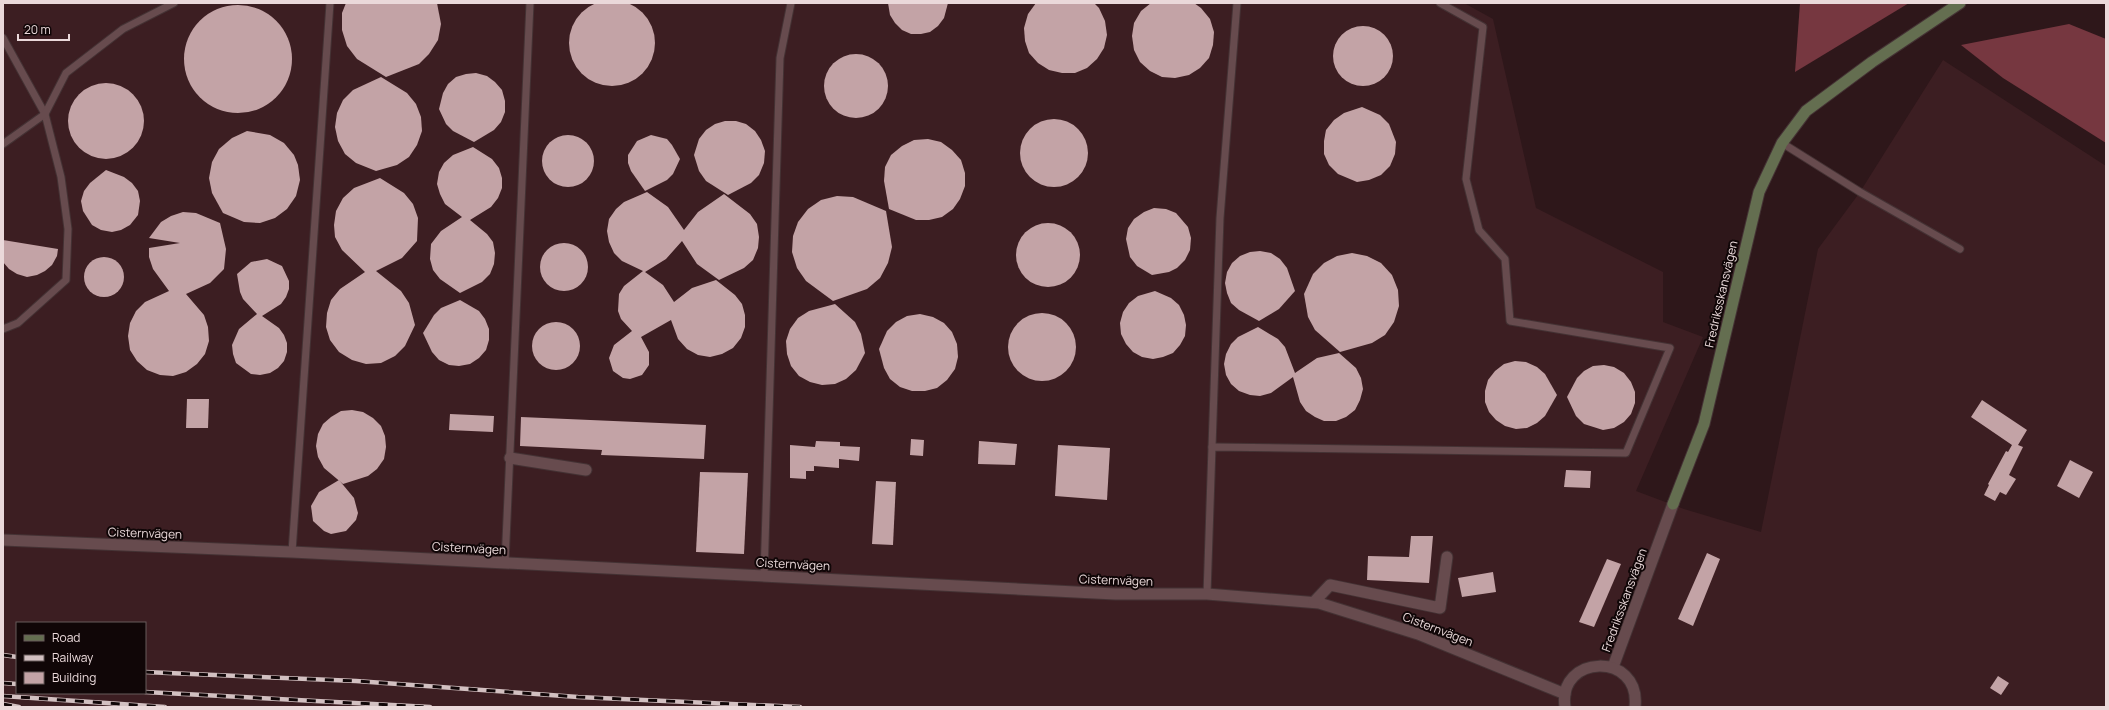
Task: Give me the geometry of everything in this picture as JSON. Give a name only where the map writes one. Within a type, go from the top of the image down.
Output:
[{"type":"main road","name":"Fredriksskansvägen","points":[[1673,504],[1704,424],[1759,192],[1782,143],[1806,111],[1872,62],[1960,3]]},
{"type":"street","points":[[510,458],[586,470]]},
{"type":"street","name":"Fredriksskansvägen","points":[[1613,667],[1673,504]]},
{"type":"street","name":"Cisternvägen","points":[[3,540],[292,552],[1115,594],[1207,594],[1314,602],[1418,634],[1565,694]]},
{"type":"street","points":[[1314,602],[1330,585],[1440,608],[1447,557]]},
{"type":"street","points":[[1565,707],[1565,694],[1569,682],[1577,673],[1588,667],[1601,665],[1613,667],[1622,672],[1629,680],[1634,689],[1635,707]]},
{"type":"lane","points":[[3,144],[45,114],[66,73],[123,29],[174,3]]},
{"type":"lane","points":[[292,552],[330,3]]},
{"type":"lane","points":[[505,563],[530,3]]},
{"type":"lane","points":[[764,576],[780,58],[791,3]]},
{"type":"lane","points":[[1207,594],[1220,218],[1237,3]]},
{"type":"lane","points":[[1212,447],[1626,453],[1670,348],[1510,321],[1505,259],[1479,230],[1466,179],[1483,28],[1440,3]]},
{"type":"lane","points":[[3,38],[45,114],[60,177],[68,229],[66,280],[18,324],[3,329]]},
{"type":"lane","points":[[1782,143],[1860,192],[1960,249]]},
{"type":"shaded area","points":[[3,3],[1464,3],[1493,19],[1536,208],[1663,272],[1663,322],[1703,337],[1636,491],[1684,509],[1761,532],[1818,249],[1860,192],[1943,60],[2106,166],[2106,707],[3,707]]},
{"type":"shaded area","points":[[1800,3],[1909,3],[1795,72]]},
{"type":"shaded area","points":[[2069,24],[2106,39],[2106,143],[2003,78],[1961,45]]},
{"type":"building","points":[[612,0],[628,3],[636,7],[648,19],[652,27],[655,43],[652,59],[648,67],[636,79],[628,83],[612,86],[596,83],[588,79],[576,67],[572,59],[569,43],[572,27],[576,19],[588,7],[596,3]]},
{"type":"building","points":[[346,3],[437,3],[441,24],[438,40],[429,54],[419,64],[386,77],[357,59],[347,46],[342,30],[342,13]]},
{"type":"building","points":[[888,3],[948,3],[944,18],[938,26],[930,32],[911,34],[902,30],[895,23],[890,15]]},
{"type":"building","points":[[1036,3],[1094,3],[1099,8],[1105,21],[1107,35],[1104,48],[1097,59],[1087,68],[1075,73],[1062,73],[1049,70],[1038,63],[1029,53],[1025,41],[1024,28],[1028,14]]},
{"type":"building","points":[[1151,3],[1194,3],[1201,8],[1210,19],[1214,32],[1213,45],[1209,58],[1200,68],[1189,75],[1175,78],[1162,77],[1150,71],[1140,62],[1134,50],[1132,36],[1134,23],[1141,11]]},
{"type":"building","points":[[238,5],[259,9],[276,21],[288,38],[292,59],[288,80],[276,97],[259,109],[238,113],[217,109],[200,97],[188,80],[184,59],[188,38],[200,21],[217,9]]},
{"type":"building","points":[[1357,26],[1369,26],[1380,31],[1388,39],[1393,50],[1391,68],[1380,81],[1369,86],[1357,86],[1346,81],[1338,73],[1333,62],[1333,50],[1338,39],[1346,31]]},
{"type":"building","points":[[850,54],[862,54],[879,63],[886,74],[888,86],[886,98],[879,109],[862,118],[850,118],[838,113],[829,104],[824,92],[824,80],[829,68],[838,59]]},
{"type":"building","points":[[476,73],[487,76],[502,90],[505,101],[505,112],[501,122],[494,130],[474,142],[453,131],[446,124],[439,109],[443,93],[448,84],[456,77]]},
{"type":"building","points":[[381,77],[407,93],[416,104],[421,117],[422,131],[417,145],[409,157],[397,165],[376,171],[356,163],[345,154],[338,141],[335,127],[337,113],[343,100],[353,90]]},
{"type":"building","points":[[106,83],[120,86],[133,94],[141,107],[144,121],[141,135],[133,148],[120,156],[106,159],[92,156],[79,148],[71,135],[68,121],[71,107],[79,94],[92,86]]},
{"type":"building","points":[[1362,107],[1380,115],[1389,124],[1396,142],[1395,154],[1390,166],[1381,175],[1369,180],[1357,182],[1338,174],[1329,165],[1324,154],[1324,141],[1326,130],[1334,120],[1344,113]]},
{"type":"building","points":[[1054,119],[1067,122],[1078,129],[1085,140],[1088,153],[1085,166],[1078,177],[1067,184],[1054,187],[1041,184],[1030,177],[1023,166],[1020,153],[1023,140],[1030,129],[1041,122]]},
{"type":"building","points":[[725,121],[736,121],[746,124],[755,131],[761,140],[765,151],[764,163],[759,175],[751,183],[728,195],[706,181],[699,171],[694,155],[699,139],[706,130],[715,124]]},
{"type":"building","points":[[247,131],[270,135],[284,143],[294,155],[298,165],[300,180],[296,196],[287,209],[275,218],[260,223],[244,222],[223,213],[212,193],[209,178],[212,162],[219,149],[232,138]]},
{"type":"building","points":[[563,135],[573,135],[587,142],[594,156],[594,166],[587,180],[573,187],[563,187],[553,183],[546,176],[542,166],[542,156],[546,146],[553,139]]},
{"type":"building","points":[[651,135],[667,139],[680,159],[673,174],[667,180],[645,191],[631,171],[628,163],[628,155],[637,141]]},
{"type":"building","points":[[928,139],[941,142],[952,150],[961,160],[965,173],[965,186],[960,199],[953,209],[942,217],[929,220],[916,220],[889,209],[884,181],[885,167],[891,155],[902,146],[914,140]]},
{"type":"building","points":[[473,147],[492,159],[499,168],[502,178],[502,188],[498,198],[491,207],[470,220],[487,234],[493,242],[495,253],[494,264],[490,274],[482,282],[460,293],[440,279],[433,270],[430,259],[431,244],[441,231],[462,217],[445,204],[437,184],[439,172],[444,163],[453,155]]},
{"type":"building","points":[[106,170],[124,177],[132,183],[138,191],[140,201],[138,215],[130,225],[121,230],[112,232],[101,230],[92,225],[83,211],[81,201],[84,191],[90,183]]},
{"type":"building","points":[[380,178],[404,193],[413,204],[418,218],[417,241],[402,258],[376,271],[401,291],[409,303],[415,325],[405,346],[395,356],[381,363],[366,364],[352,360],[339,352],[330,340],[326,327],[327,313],[331,300],[340,289],[365,272],[342,250],[335,237],[334,225],[336,211],[343,198],[354,188]]},
{"type":"building","points":[[647,192],[668,207],[684,230],[698,212],[724,194],[750,214],[757,224],[759,237],[758,248],[753,260],[744,268],[719,280],[697,264],[682,241],[666,259],[645,272],[663,285],[674,302],[692,288],[716,280],[735,295],[742,304],[745,315],[745,327],[741,338],[733,348],[722,354],[710,357],[698,355],[687,349],[678,339],[671,320],[641,337],[649,352],[649,365],[642,375],[630,379],[623,378],[613,371],[609,358],[614,345],[632,331],[621,319],[618,311],[619,294],[624,286],[643,271],[622,261],[614,253],[609,242],[607,231],[609,219],[616,209],[624,202]]},
{"type":"building","points":[[837,196],[853,197],[886,211],[892,247],[888,263],[880,278],[867,289],[833,301],[806,281],[797,268],[792,252],[793,236],[798,222],[808,209],[821,200]]},
{"type":"building","points":[[1154,208],[1166,209],[1176,213],[1188,227],[1191,238],[1190,250],[1185,260],[1177,268],[1169,272],[1152,275],[1137,266],[1130,257],[1126,239],[1128,228],[1134,219],[1144,212]]},
{"type":"building","points":[[183,212],[196,213],[220,223],[226,249],[224,269],[210,283],[186,294],[204,315],[208,327],[209,341],[205,354],[197,364],[186,372],[173,376],[160,375],[147,370],[137,361],[130,350],[128,336],[130,323],[136,311],[145,302],[169,291],[153,269],[149,257],[149,248],[180,243],[149,238],[161,222],[171,216]]},
{"type":"building","points":[[1042,223],[1054,223],[1071,232],[1078,243],[1080,255],[1078,267],[1071,278],[1054,287],[1042,287],[1030,282],[1021,273],[1016,261],[1016,249],[1021,237],[1030,228]]},
{"type":"building","points":[[3,240],[58,249],[57,256],[52,265],[45,271],[37,275],[27,277],[17,274],[9,269],[3,262]]},
{"type":"building","points":[[559,243],[569,243],[581,250],[588,262],[588,272],[581,284],[569,291],[559,291],[551,287],[544,280],[540,272],[540,262],[544,254],[551,247]]},
{"type":"building","points":[[1260,251],[1271,253],[1280,259],[1287,268],[1295,291],[1279,309],[1259,321],[1239,310],[1231,303],[1225,283],[1227,272],[1232,263],[1240,256],[1250,252]]},
{"type":"building","points":[[1352,253],[1367,256],[1381,263],[1392,275],[1398,290],[1399,306],[1394,322],[1385,335],[1372,343],[1340,352],[1315,330],[1308,317],[1304,294],[1313,274],[1324,263],[1337,256]]},
{"type":"building","points":[[108,257],[115,260],[121,266],[124,277],[123,285],[115,294],[108,297],[100,297],[93,294],[85,285],[84,273],[87,266],[96,258]]},
{"type":"building","points":[[267,259],[282,266],[289,281],[289,289],[281,304],[262,316],[279,328],[284,335],[287,343],[287,352],[284,361],[278,368],[270,373],[260,375],[251,374],[236,363],[232,345],[239,329],[257,314],[243,299],[240,292],[237,274],[251,262]]},
{"type":"building","points":[[1155,291],[1171,298],[1179,305],[1184,315],[1186,325],[1185,336],[1173,353],[1153,359],[1142,357],[1133,352],[1126,344],[1121,334],[1120,323],[1123,312],[1129,303],[1138,296]]},
{"type":"building","points":[[460,300],[479,311],[485,319],[489,329],[489,340],[486,350],[479,358],[470,364],[459,366],[449,365],[439,360],[432,352],[423,333],[434,315],[441,308]]},
{"type":"building","points":[[835,304],[855,322],[861,334],[865,353],[856,370],[846,379],[835,384],[822,385],[810,382],[799,376],[791,366],[787,354],[786,341],[790,329],[798,318],[809,311]]},
{"type":"building","points":[[1042,313],[1055,316],[1066,323],[1073,334],[1076,347],[1073,360],[1066,371],[1055,378],[1042,381],[1029,378],[1018,371],[1011,360],[1008,347],[1011,334],[1018,323],[1029,316]]},
{"type":"building","points":[[920,314],[933,317],[944,323],[952,332],[957,344],[958,357],[955,369],[947,380],[937,388],[925,391],[912,391],[900,387],[890,379],[884,368],[879,349],[887,331],[896,322],[907,316]]},
{"type":"building","points":[[556,322],[565,324],[573,329],[578,337],[580,346],[578,355],[573,363],[565,368],[556,370],[547,368],[539,363],[534,355],[532,346],[534,337],[539,329],[547,324]]},
{"type":"building","points":[[1258,327],[1278,339],[1285,347],[1295,373],[1317,358],[1339,353],[1356,368],[1361,378],[1363,389],[1355,410],[1346,417],[1336,421],[1324,421],[1315,417],[1306,411],[1300,402],[1293,377],[1271,393],[1260,396],[1250,395],[1239,391],[1231,384],[1226,375],[1224,364],[1226,354],[1231,344],[1238,337]]},
{"type":"building","points":[[1515,361],[1526,362],[1537,367],[1545,374],[1557,395],[1545,416],[1537,423],[1527,428],[1516,429],[1505,426],[1496,420],[1489,412],[1485,402],[1485,391],[1488,380],[1495,371],[1504,364]]},
{"type":"building","points":[[1604,365],[1614,367],[1624,373],[1631,382],[1635,392],[1635,403],[1631,414],[1624,422],[1614,428],[1603,430],[1584,424],[1576,416],[1567,397],[1577,378],[1584,371],[1593,366]]},
{"type":"building","points":[[187,399],[209,399],[208,428],[186,428]]},
{"type":"building","points":[[1982,400],[2027,430],[2018,445],[2023,447],[2009,475],[2016,479],[2006,495],[2000,492],[1995,501],[1984,495],[1989,485],[1988,484],[2006,451],[2008,452],[2012,445],[1971,417]]},
{"type":"building","points":[[352,410],[363,412],[373,418],[381,426],[385,436],[386,447],[384,459],[377,469],[368,476],[343,484],[324,468],[318,457],[316,446],[318,434],[323,424],[341,411]]},
{"type":"building","points":[[450,414],[494,416],[493,432],[449,430]]},
{"type":"building","points":[[521,417],[706,425],[704,459],[601,455],[602,450],[520,446]]},
{"type":"building","points":[[911,439],[924,440],[923,456],[910,455]]},
{"type":"building","points":[[816,441],[840,442],[840,446],[860,447],[859,461],[839,459],[839,468],[814,466],[814,471],[806,471],[806,479],[790,478],[790,445],[815,447]]},
{"type":"building","points":[[979,441],[1017,444],[1015,465],[978,464]]},
{"type":"building","points":[[1058,445],[1110,448],[1107,500],[1055,496]]},
{"type":"building","points":[[2070,460],[2093,472],[2079,498],[2057,486]]},
{"type":"building","points":[[1566,470],[1591,471],[1590,488],[1564,487]]},
{"type":"building","points":[[700,472],[748,473],[744,554],[696,552]]},
{"type":"building","points":[[339,480],[354,498],[358,513],[356,520],[346,531],[331,534],[324,531],[313,521],[311,506],[319,492]]},
{"type":"building","points":[[876,481],[896,482],[893,545],[872,544]]},
{"type":"building","points":[[1411,536],[1433,536],[1429,583],[1367,580],[1368,556],[1409,557]]},
{"type":"building","points":[[1707,553],[1720,559],[1693,626],[1678,619]]},
{"type":"building","points":[[1607,559],[1621,564],[1594,627],[1579,622]]},
{"type":"building","points":[[1493,572],[1496,592],[1462,597],[1458,578]]},
{"type":"building","points":[[1998,676],[2009,683],[2001,695],[1990,688]]},
{"type":"railway","points":[[3,655],[16,657]]},
{"type":"railway","points":[[146,672],[356,681],[578,697],[800,707]]},
{"type":"railway","points":[[3,683],[16,684]]},
{"type":"railway","points":[[146,692],[430,707]]},
{"type":"railway","points":[[3,696],[165,707]]},
{"type":"railway","points":[[3,704],[19,707]]}]
